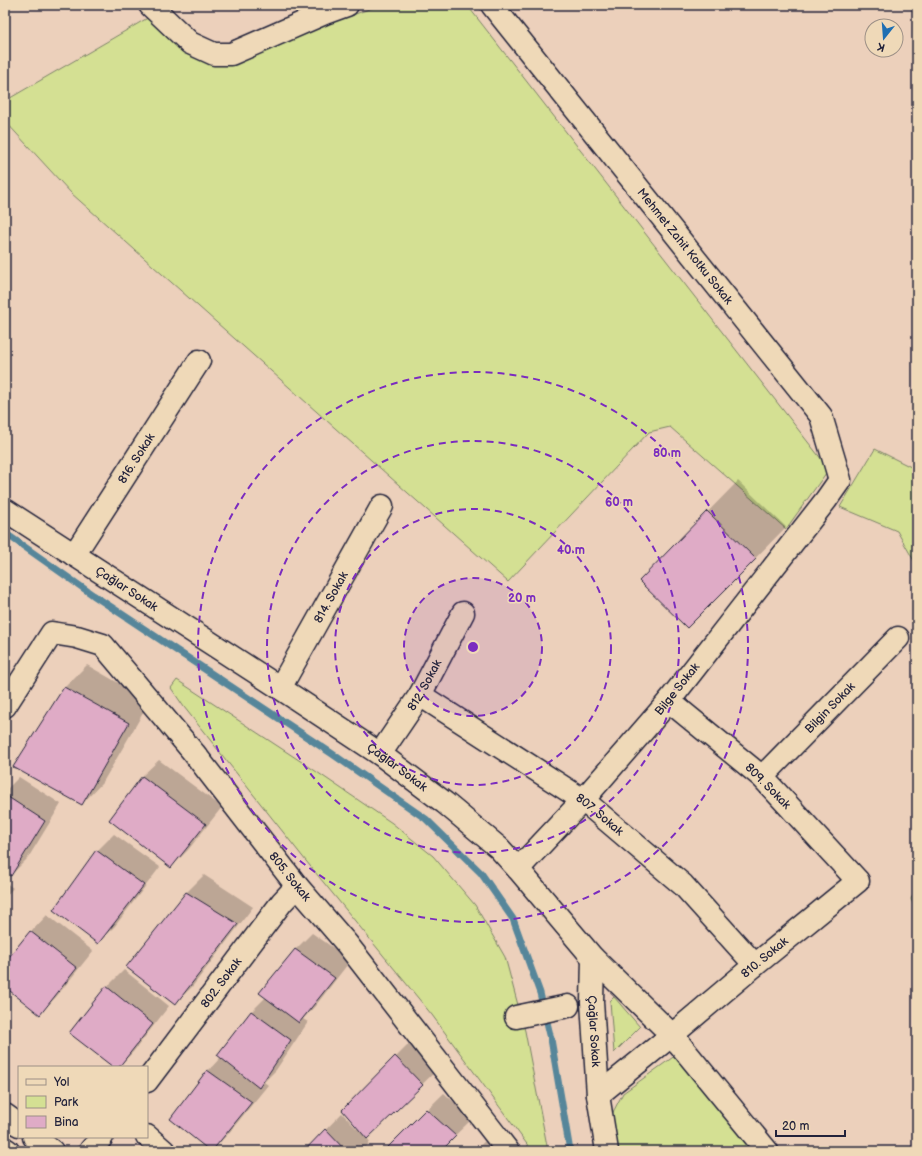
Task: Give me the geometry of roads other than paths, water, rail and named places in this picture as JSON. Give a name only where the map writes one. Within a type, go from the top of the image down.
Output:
[{"type":"street","points":[[150,5],[190,43],[214,54],[231,54],[323,9],[347,5]]},
{"type":"street","name":"Mehmet Zahit Kotku Sokak","points":[[492,5],[821,416],[840,480],[826,500]]},
{"type":"street","name":"816. Sokak","points":[[74,555],[199,361]]},
{"type":"street","name":"Bilge Sokak","points":[[518,869],[583,800],[669,701],[826,500]]},
{"type":"street","name":"814. Sokak","points":[[280,688],[382,506]]},
{"type":"street","name":"Çağlar Sokak","points":[[5,510],[380,754],[445,803],[499,848],[593,958],[592,1002],[598,1095],[607,1151]]},
{"type":"street","name":"812. Sokak","points":[[380,754],[420,695],[462,613]]},
{"type":"street","name":"805. Sokak","points":[[5,706],[52,633],[77,637],[103,645],[194,753],[297,886],[348,944],[508,1151]]},
{"type":"street","name":"Bilgin Sokak","points":[[762,777],[898,638]]},
{"type":"street","name":"807. Sokak","points":[[420,695],[583,800],[683,885],[754,965]]},
{"type":"street","name":"809. Sokak","points":[[669,701],[762,777],[858,882]]},
{"type":"street","name":"810. Sokak","points":[[598,1095],[672,1035],[754,965],[858,882]]},
{"type":"street","name":"802. Sokak","points":[[148,1080],[282,902],[297,886]]},
{"type":"street","points":[[593,958],[672,1035],[767,1151]]},
{"type":"street","points":[[516,1017],[568,1006]]},
{"type":"street","points":[[5,1115],[18,1124]]},
{"type":"street","points":[[148,1137],[164,1151]]},
{"type":"street","points":[[35,1138],[52,1151]]},
{"type":"street","points":[[90,1151],[101,1138]]},
{"type":"waterway","points":[[5,533],[93,595],[331,753],[426,819],[481,873],[513,919],[540,993],[551,1039],[570,1151]]}]
